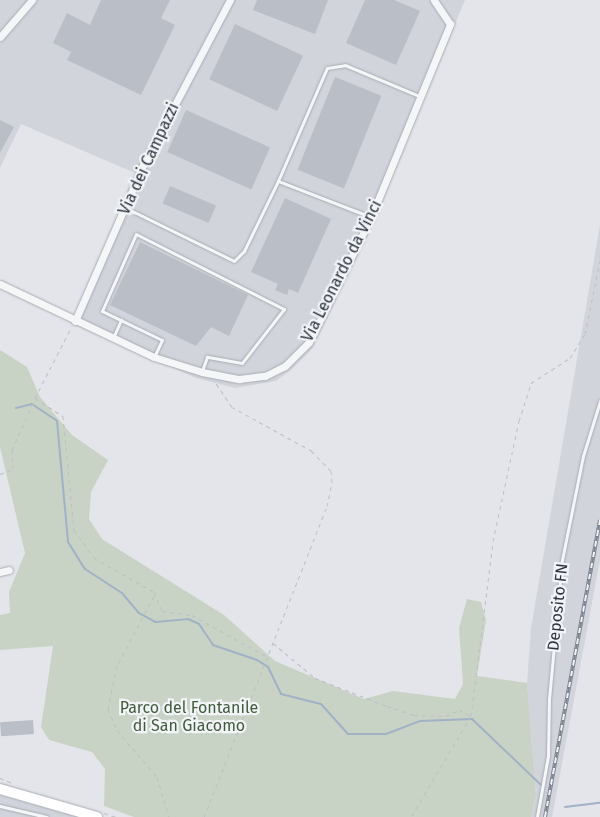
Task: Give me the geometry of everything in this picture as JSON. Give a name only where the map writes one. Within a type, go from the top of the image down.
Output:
[{"type":"street","points":[[0,37],[32,0]]},
{"type":"street","name":"Via dei Campazzi","points":[[75,321],[126,208],[143,165],[230,0]]},
{"type":"street","name":"Via Leonardo da Vinci","points":[[0,284],[154,357],[205,373],[239,379],[265,376],[291,360],[308,342],[370,217],[450,24],[434,0]]},
{"type":"street","points":[[0,572],[9,570]]},
{"type":"street","points":[[0,789],[97,817]]},
{"type":"lane","points":[[126,208],[234,261],[244,251],[278,181],[327,68],[345,64],[419,96]]},
{"type":"lane","points":[[278,181],[370,217]]},
{"type":"lane","points":[[154,357],[162,340],[102,311],[136,234],[281,304],[283,314],[242,363],[207,357],[205,373]]},
{"type":"lane","points":[[113,338],[121,320]]},
{"type":"lane","name":"Deposito FN","points":[[537,817],[548,756],[549,699],[562,560],[579,474],[600,400]]},
{"type":"lane","points":[[0,806],[47,817]]},
{"type":"path","points":[[411,817],[471,716],[493,541],[519,421],[531,383],[570,358],[585,334],[600,261]]},
{"type":"path","points":[[0,474],[13,469],[12,450],[30,404],[35,398],[75,321]]},
{"type":"path","points":[[204,817],[262,666],[273,643],[327,506],[331,471],[312,451],[232,407],[205,373]]},
{"type":"path","points":[[35,398],[63,416],[74,530],[94,558],[140,582],[154,595],[162,611],[192,615],[266,657]]},
{"type":"path","points":[[154,595],[117,666],[108,709],[116,730],[157,777],[169,817]]},
{"type":"path","points":[[273,643],[315,678],[414,716],[446,716],[459,710],[471,716]]},
{"type":"shaded area","points":[[0,0],[465,0],[373,223],[313,348],[292,369],[276,381],[235,388],[196,378],[76,325],[135,173],[21,124],[0,168]]},
{"type":"shaded area","points":[[600,225],[600,560],[552,817],[531,817],[536,794],[527,683],[531,628]]},
{"type":"shaded area","points":[[0,795],[78,817],[0,817]]},
{"type":"green space","name":"Parco del Fontanile di San Giacomo","points":[[0,350],[27,367],[40,397],[72,435],[108,460],[91,492],[89,519],[102,539],[224,615],[275,661],[364,699],[393,691],[455,699],[463,684],[459,628],[467,599],[481,602],[486,620],[477,676],[527,683],[536,794],[531,817],[134,817],[104,806],[105,769],[92,752],[49,740],[41,727],[53,646],[0,650],[0,615],[10,613],[9,592],[25,553],[0,447]]},
{"type":"building","points":[[101,0],[170,0],[161,18],[175,25],[141,95],[67,60],[71,52],[53,43],[67,13],[90,25]]},
{"type":"building","points":[[257,0],[328,0],[315,34],[253,10]]},
{"type":"building","points":[[365,0],[394,0],[420,11],[396,65],[346,43]]},
{"type":"building","points":[[235,24],[303,56],[277,111],[209,79]]},
{"type":"building","points":[[335,77],[381,96],[344,188],[298,170]]},
{"type":"building","points":[[186,110],[270,147],[251,189],[167,152]]},
{"type":"building","points":[[0,120],[14,127],[0,153]]},
{"type":"building","points":[[170,186],[216,206],[209,223],[163,203]]},
{"type":"building","points":[[285,198],[331,219],[298,293],[289,289],[287,295],[275,290],[278,284],[251,272]]},
{"type":"building","points":[[140,242],[248,295],[229,336],[211,327],[196,346],[110,305]]},
{"type":"building","points":[[33,720],[34,734],[1,736],[0,722]]},
{"type":"waterway","points":[[16,408],[32,404],[57,421],[68,542],[85,569],[122,593],[139,613],[155,622],[188,619],[199,624],[213,645],[257,660],[268,667],[281,694],[321,704],[348,734],[386,734],[420,721],[472,719],[541,785]]},
{"type":"waterway","points":[[565,807],[600,803]]},
{"type":"railway","points":[[545,817],[600,520]]}]
